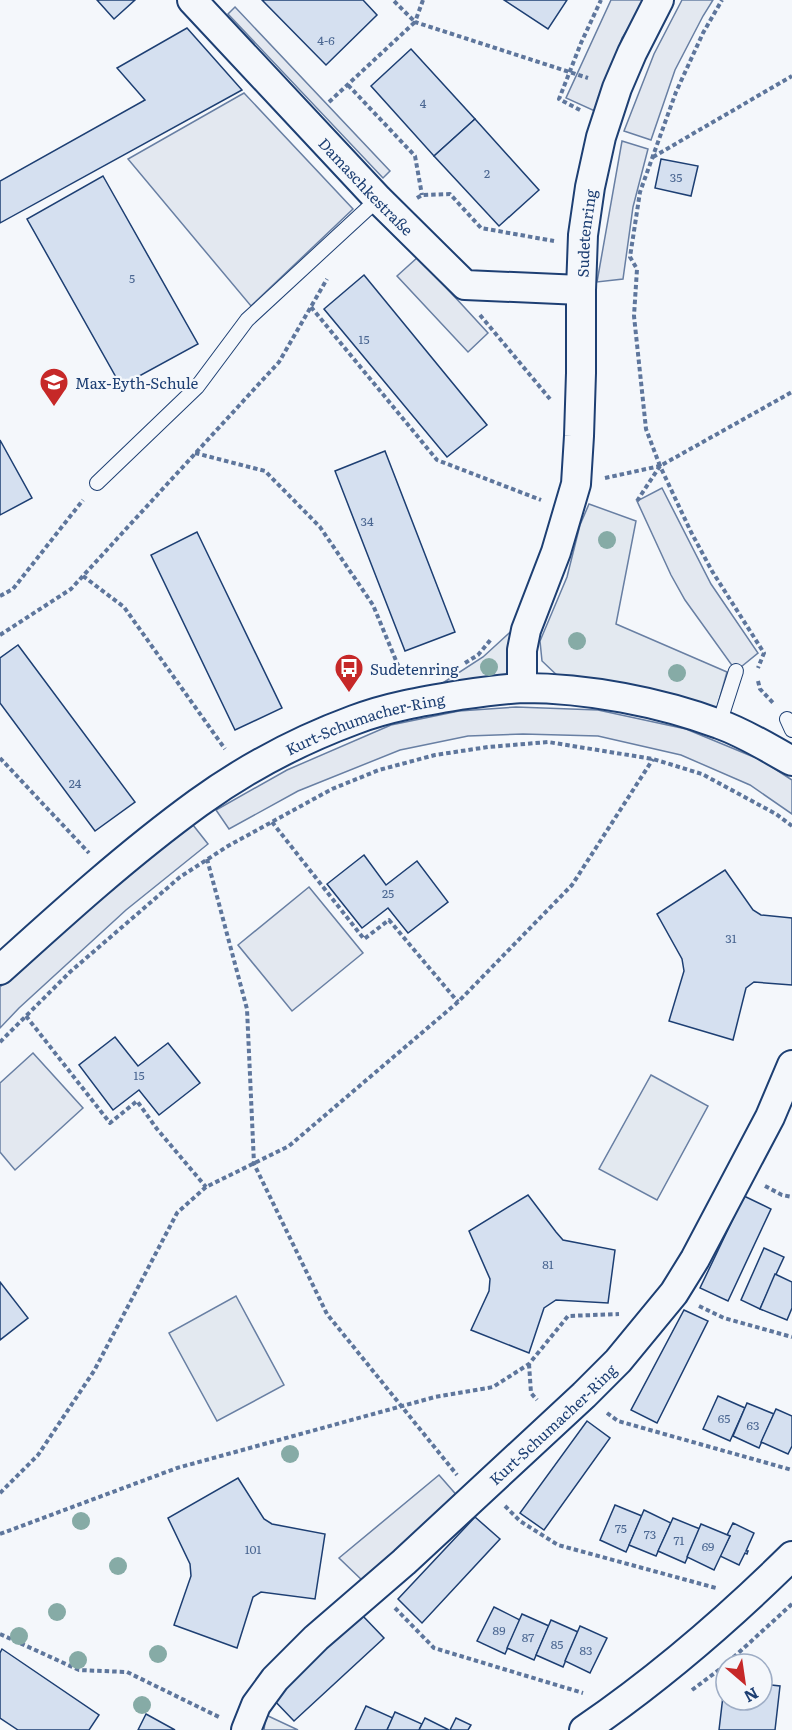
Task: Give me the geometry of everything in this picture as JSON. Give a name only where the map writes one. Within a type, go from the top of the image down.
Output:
[{"type":"street","name":"Damaschkestraße","points":[[192,0],[387,208],[465,285],[580,290]]},
{"type":"street","name":"Sudetenring","points":[[522,688],[522,650],[526,630],[556,552],[576,484],[581,373],[580,290],[583,235],[590,187],[601,137],[618,88],[632,53],[659,0]]},
{"type":"street","name":"Kurt-Schumacher-Ring","points":[[0,970],[106,874],[199,803],[242,775],[271,758],[354,720],[426,700],[522,688],[606,695],[665,707],[720,724],[792,761]]},
{"type":"street","name":"Kurt-Schumacher-Ring","points":[[234,1725],[256,1705],[275,1679],[316,1638],[480,1491],[618,1361],[674,1293],[695,1259],[770,1117],[792,1065]]},
{"type":"street","points":[[584,1730],[675,1663],[738,1609],[792,1556]]},
{"type":"lane","points":[[97,483],[197,387],[247,320],[387,208]]},
{"type":"lane","points":[[720,724],[736,671]]},
{"type":"path","points":[[393,0],[414,22],[618,88]]},
{"type":"path","points":[[307,123],[414,22],[423,0]]},
{"type":"path","points":[[722,0],[703,33],[676,92],[640,192],[630,257],[637,269],[634,316],[646,429],[660,466],[712,571],[764,653],[756,674],[760,689],[790,725]]},
{"type":"path","points":[[652,158],[792,76]]},
{"type":"path","points":[[348,85],[415,156],[422,195]]},
{"type":"path","points":[[387,208],[422,195],[450,194],[481,228],[559,241]]},
{"type":"path","points":[[0,635],[71,589],[83,576],[279,362],[327,279]]},
{"type":"path","points":[[311,307],[437,460],[550,503]]},
{"type":"path","points":[[479,314],[555,405]]},
{"type":"path","points":[[576,484],[660,466],[792,392]]},
{"type":"path","points":[[195,453],[265,471],[320,526],[373,605],[402,670],[404,684]]},
{"type":"path","points":[[637,501],[660,466]]},
{"type":"path","points":[[0,597],[13,589],[97,483]]},
{"type":"path","points":[[83,576],[124,607],[242,775]]},
{"type":"path","points":[[463,664],[478,655],[499,630]]},
{"type":"path","points":[[0,1042],[70,972],[180,877],[207,859],[332,789],[379,770],[435,755],[488,747],[548,742],[653,759],[702,774],[776,814],[792,826]]},
{"type":"path","points":[[0,758],[106,874]]},
{"type":"path","points":[[0,1493],[38,1455],[94,1371],[177,1213],[206,1187],[290,1146],[458,1002],[572,885],[653,759]]},
{"type":"path","points":[[272,822],[364,939],[389,920],[458,1002]]},
{"type":"path","points":[[207,859],[247,1009],[254,1164],[327,1314],[402,1406],[480,1491],[520,1521],[558,1545],[718,1588],[738,1609]]},
{"type":"path","points":[[26,1016],[110,1123],[137,1101],[157,1129],[206,1187]]},
{"type":"path","points":[[674,1293],[724,1318],[792,1337]]},
{"type":"path","points":[[0,1533],[177,1468],[435,1397],[493,1387],[529,1364],[568,1316],[623,1313],[646,1327]]},
{"type":"path","points":[[584,1395],[618,1421],[792,1470]]},
{"type":"path","points":[[375,1587],[434,1648],[595,1697],[608,1714]]},
{"type":"path","points":[[739,1652],[792,1604]]},
{"type":"path","points":[[0,1634],[79,1670],[127,1672],[234,1725]]},
{"type":"shaded area","points":[[611,0],[646,0],[622,38],[597,112],[566,98]]},
{"type":"shaded area","points":[[682,0],[713,0],[675,70],[651,140],[624,131],[654,54]]},
{"type":"shaded area","points":[[235,7],[390,171],[383,178],[228,14]]},
{"type":"shaded area","points":[[244,93],[353,209],[251,306],[128,159]]},
{"type":"shaded area","points":[[622,141],[648,149],[633,207],[623,279],[597,282]]},
{"type":"shaded area","points":[[418,257],[488,333],[468,352],[397,276]]},
{"type":"shaded area","points":[[662,488],[711,584],[758,653],[736,671],[685,600],[637,501]]},
{"type":"shaded area","points":[[589,504],[636,521],[616,624],[727,672],[716,711],[561,679],[542,661],[540,641],[567,577],[580,525]]},
{"type":"shaded area","points":[[518,625],[509,677],[432,690],[483,657]]},
{"type":"shaded area","points":[[516,707],[598,710],[686,729],[761,760],[792,780],[792,814],[750,785],[681,755],[598,736],[523,734],[468,736],[400,750],[298,791],[229,829],[216,810],[287,770],[391,725],[459,711]]},
{"type":"shaded area","points":[[193,825],[208,844],[126,910],[0,1028],[0,987],[107,890]]},
{"type":"shaded area","points":[[309,887],[363,953],[292,1011],[238,945]]},
{"type":"shaded area","points":[[33,1053],[83,1108],[15,1170],[0,1152],[0,1083]]},
{"type":"shaded area","points":[[651,1075],[708,1106],[657,1200],[599,1169]]},
{"type":"shaded area","points":[[236,1296],[284,1385],[217,1421],[169,1333]]},
{"type":"shaded area","points":[[439,1475],[460,1499],[365,1583],[339,1558]]},
{"type":"shaded area","points":[[266,1715],[298,1730],[264,1730]]},
{"type":"building","points":[[97,0],[135,0],[114,19]]},
{"type":"building","points":[[262,0],[363,0],[377,15],[326,65]]},
{"type":"building","points":[[504,0],[567,0],[548,29]]},
{"type":"building","points":[[187,28],[242,90],[0,223],[0,181],[145,100],[117,68]]},
{"type":"building","points":[[411,49],[475,119],[434,156],[371,86]]},
{"type":"building","points":[[475,119],[539,190],[499,226],[434,156]]},
{"type":"building","points":[[661,159],[698,166],[691,196],[655,188]]},
{"type":"building","points":[[103,176],[198,344],[121,386],[27,219]]},
{"type":"building","points":[[364,275],[487,425],[447,457],[324,309]]},
{"type":"building","points":[[0,440],[32,498],[0,515]]},
{"type":"building","points":[[385,451],[455,632],[405,651],[335,471]]},
{"type":"building","points":[[197,532],[282,708],[235,730],[151,555]]},
{"type":"building","points":[[18,645],[135,802],[95,831],[0,703],[0,658]]},
{"type":"building","points":[[364,855],[386,885],[417,861],[448,902],[408,933],[388,908],[362,928],[327,884]]},
{"type":"building","points":[[725,870],[753,910],[761,915],[792,918],[792,985],[754,982],[746,988],[733,1040],[669,1021],[684,971],[682,959],[657,914]]},
{"type":"building","points":[[115,1037],[138,1066],[168,1043],[200,1083],[159,1115],[139,1090],[113,1110],[79,1065]]},
{"type":"building","points":[[528,1195],[563,1240],[615,1250],[608,1303],[556,1300],[544,1308],[529,1353],[471,1330],[489,1291],[490,1279],[469,1231]]},
{"type":"building","points":[[744,1196],[771,1209],[728,1301],[700,1288]]},
{"type":"building","points":[[764,1248],[784,1257],[760,1309],[741,1300]]},
{"type":"building","points":[[775,1274],[792,1282],[792,1308],[787,1320],[760,1309]]},
{"type":"building","points":[[0,1282],[28,1318],[0,1340]]},
{"type":"building","points":[[684,1310],[708,1321],[657,1423],[631,1410]]},
{"type":"building","points":[[718,1396],[745,1408],[730,1441],[703,1429]]},
{"type":"building","points":[[747,1403],[774,1414],[759,1448],[733,1436]]},
{"type":"building","points":[[776,1409],[792,1416],[792,1446],[788,1454],[761,1442]]},
{"type":"building","points":[[587,1421],[610,1438],[544,1530],[520,1513]]},
{"type":"building","points":[[238,1478],[264,1519],[272,1524],[325,1534],[315,1599],[261,1592],[253,1597],[237,1648],[174,1625],[191,1576],[190,1564],[168,1518]]},
{"type":"building","points":[[615,1505],[642,1516],[626,1552],[600,1540]]},
{"type":"building","points":[[644,1510],[671,1523],[656,1556],[629,1545]]},
{"type":"building","points":[[475,1517],[500,1539],[422,1623],[398,1599]]},
{"type":"building","points":[[673,1518],[700,1529],[685,1563],[658,1551]]},
{"type":"building","points":[[733,1523],[754,1533],[746,1551],[748,1551],[747,1554],[745,1553],[739,1565],[720,1556],[730,1536],[727,1535]]},
{"type":"building","points":[[701,1524],[730,1536],[714,1570],[687,1557]]},
{"type":"building","points":[[494,1607],[520,1620],[505,1654],[477,1641]]},
{"type":"building","points":[[361,1614],[384,1638],[294,1721],[271,1697]]},
{"type":"building","points":[[522,1614],[549,1626],[534,1660],[507,1648]]},
{"type":"building","points":[[551,1620],[578,1632],[563,1667],[536,1655]]},
{"type":"building","points":[[580,1626],[607,1638],[590,1673],[565,1661]]},
{"type":"building","points":[[2,1649],[99,1715],[89,1730],[18,1730],[0,1718],[0,1653]]},
{"type":"building","points":[[774,1685],[780,1686],[775,1730],[719,1730],[721,1712],[774,1712]]},
{"type":"building","points":[[366,1706],[393,1718],[387,1730],[355,1730]]},
{"type":"building","points":[[395,1712],[422,1724],[419,1730],[387,1730]]},
{"type":"building","points":[[146,1714],[175,1730],[138,1730]]},
{"type":"building","points":[[425,1718],[449,1730],[419,1730]]},
{"type":"building","points":[[456,1718],[471,1725],[468,1730],[450,1730]]},
{"type":"place","name":"Max-Eyth-Schule","points":[[54,408]]},
{"type":"place","name":"Sudetenring","points":[[349,694]]}]
